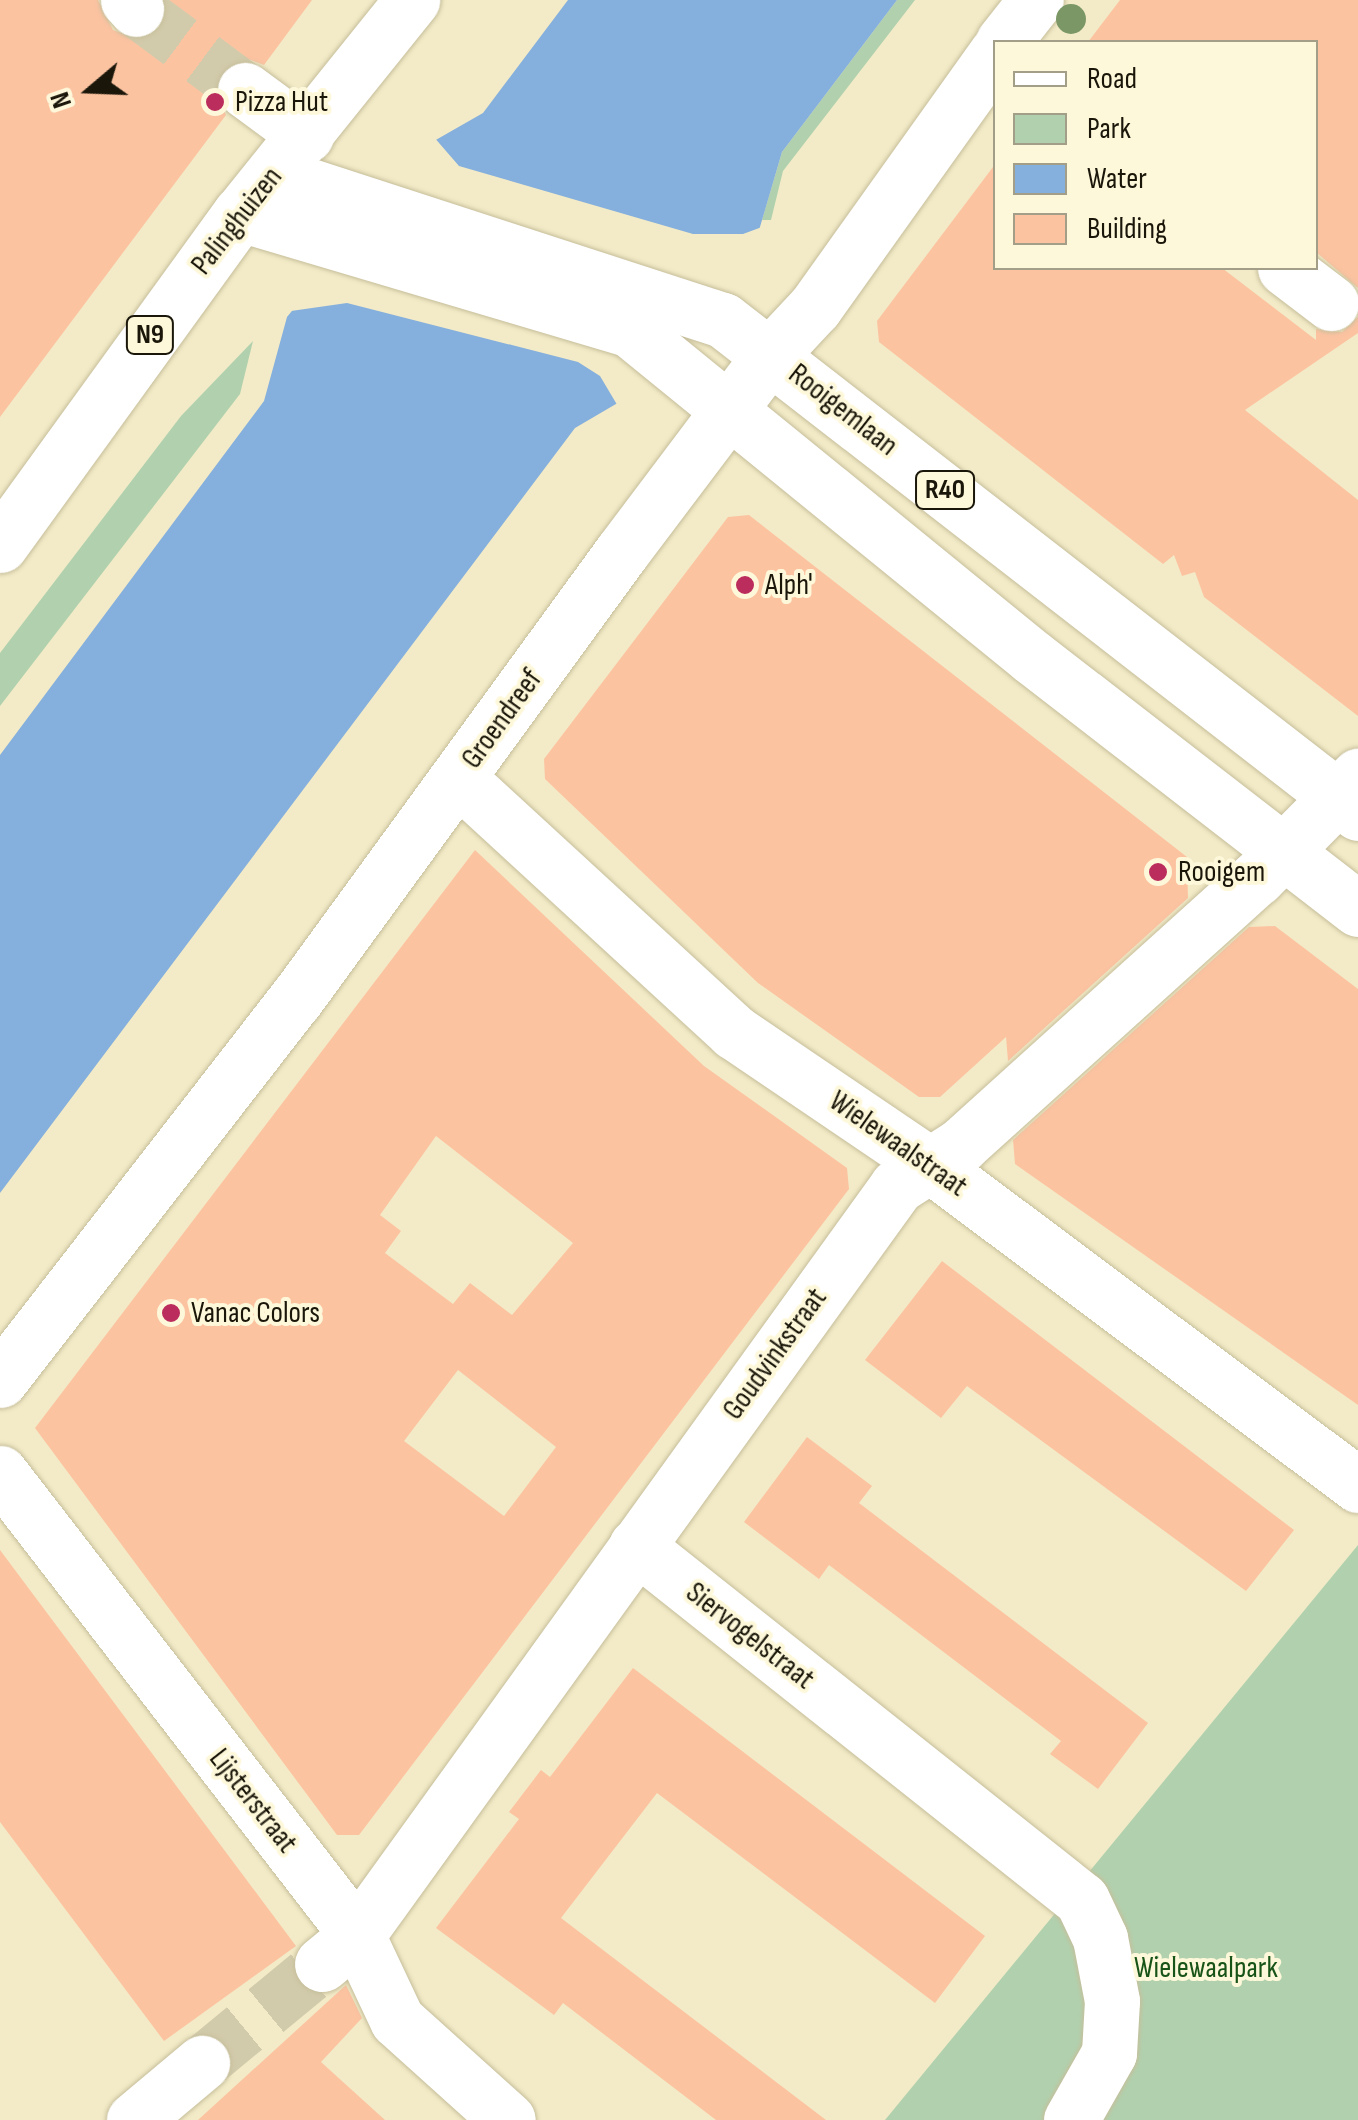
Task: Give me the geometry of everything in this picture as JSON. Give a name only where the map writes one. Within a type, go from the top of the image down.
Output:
[{"type":"street","name":"Palinghuizen","points":[[0,545],[273,174],[412,0]]},
{"type":"street","points":[[1005,40],[1036,0]]},
{"type":"street","name":"Groendreef","points":[[0,1380],[458,779],[771,354],[815,307],[993,57]]},
{"type":"street","name":"Rooigemlaan","points":[[245,90],[273,174],[331,220],[628,329],[1282,854],[1358,908]]},
{"type":"street","name":"Rooigemlaan","points":[[331,220],[660,294],[723,320],[1350,795],[1282,854]]},
{"type":"street","points":[[1288,270],[1331,304]]},
{"type":"street","name":"Wielewaalstraat","points":[[458,779],[734,1032],[929,1164],[1358,1485]]},
{"type":"street","name":"Goudvinkstraat","points":[[340,1950],[897,1186],[961,1145],[1282,854]]},
{"type":"street","name":"Lijsterstraat","points":[[0,1473],[340,1950],[397,2020],[508,2120]]},
{"type":"street","name":"Siervogelstraat","points":[[636,1546],[1082,1900],[1094,1920],[1112,2001],[1109,2053],[1072,2120]]},
{"type":"street","points":[[134,2120],[202,2063]]},
{"type":"green space","points":[[897,0],[915,0],[783,171],[771,220],[762,220],[782,152]]},
{"type":"green space","points":[[253,341],[240,394],[0,706],[0,653],[181,416]]},
{"type":"green space","name":"Wielewaalpark","points":[[1358,1545],[1358,2120],[885,2120]]},
{"type":"water","points":[[568,0],[897,0],[782,152],[755,244],[633,394],[575,428],[0,1193],[0,755],[264,401],[287,317],[427,145],[483,113]]},
{"type":"pier","points":[[433,136],[459,166],[693,234],[743,234],[765,226],[759,247],[637,397],[619,408],[600,376],[578,362],[347,303],[284,312]]},
{"type":"building","points":[[0,0],[98,0],[113,30],[141,40],[165,20],[165,0],[312,0],[264,65],[248,59],[221,71],[214,87],[226,115],[0,417]]},
{"type":"building","points":[[1120,0],[1358,0],[1358,288],[1318,254],[1318,40],[1090,40]]},
{"type":"building","points":[[993,167],[993,270],[1225,270],[1316,340],[1316,329],[1342,332],[1358,317],[1358,333],[1245,410],[1358,500],[1358,716],[1204,597],[1195,572],[1182,576],[1174,555],[1163,564],[879,342],[877,321]]},
{"type":"building","points":[[749,515],[1187,857],[1188,898],[1008,1061],[1006,1037],[940,1097],[919,1097],[758,983],[545,779],[544,759],[728,517]]},
{"type":"building","points":[[475,850],[704,1066],[847,1168],[849,1189],[359,1835],[337,1835],[35,1428]],"holes":[[[436,1136],[573,1243],[512,1315],[470,1283],[453,1304],[385,1253],[401,1231],[380,1215]],[[458,1370],[556,1447],[504,1516],[404,1441]]]},
{"type":"building","points":[[1275,926],[1358,989],[1358,1405],[1015,1164],[1013,1140],[1249,927]]},
{"type":"building","points":[[942,1261],[1294,1530],[1246,1591],[967,1386],[941,1418],[865,1360]]},
{"type":"building","points":[[807,1437],[872,1486],[859,1503],[1148,1723],[1098,1789],[1050,1754],[1061,1741],[829,1565],[819,1579],[744,1522]]},
{"type":"building","points":[[0,1550],[296,1946],[164,2041],[0,1822]]},
{"type":"building","points":[[633,1668],[985,1936],[935,2003],[657,1793],[561,1918],[826,2120],[716,2120],[563,2003],[554,2015],[436,1928],[519,1819],[509,1812],[541,1770],[550,1777]]},
{"type":"building","points":[[346,1985],[362,2018],[321,2062],[385,2120],[198,2120]]},
{"type":"tunnel","points":[[136,9],[245,90]]},
{"type":"tunnel","points":[[202,2063],[322,1964]]},
{"type":"place","name":"Pizza Hut","points":[[215,102]]},
{"type":"place","name":"Alph'","points":[[745,585]]},
{"type":"place","name":"Rooigem","points":[[1158,872]]},
{"type":"place","name":"Vanac Colors","points":[[171,1313]]}]
